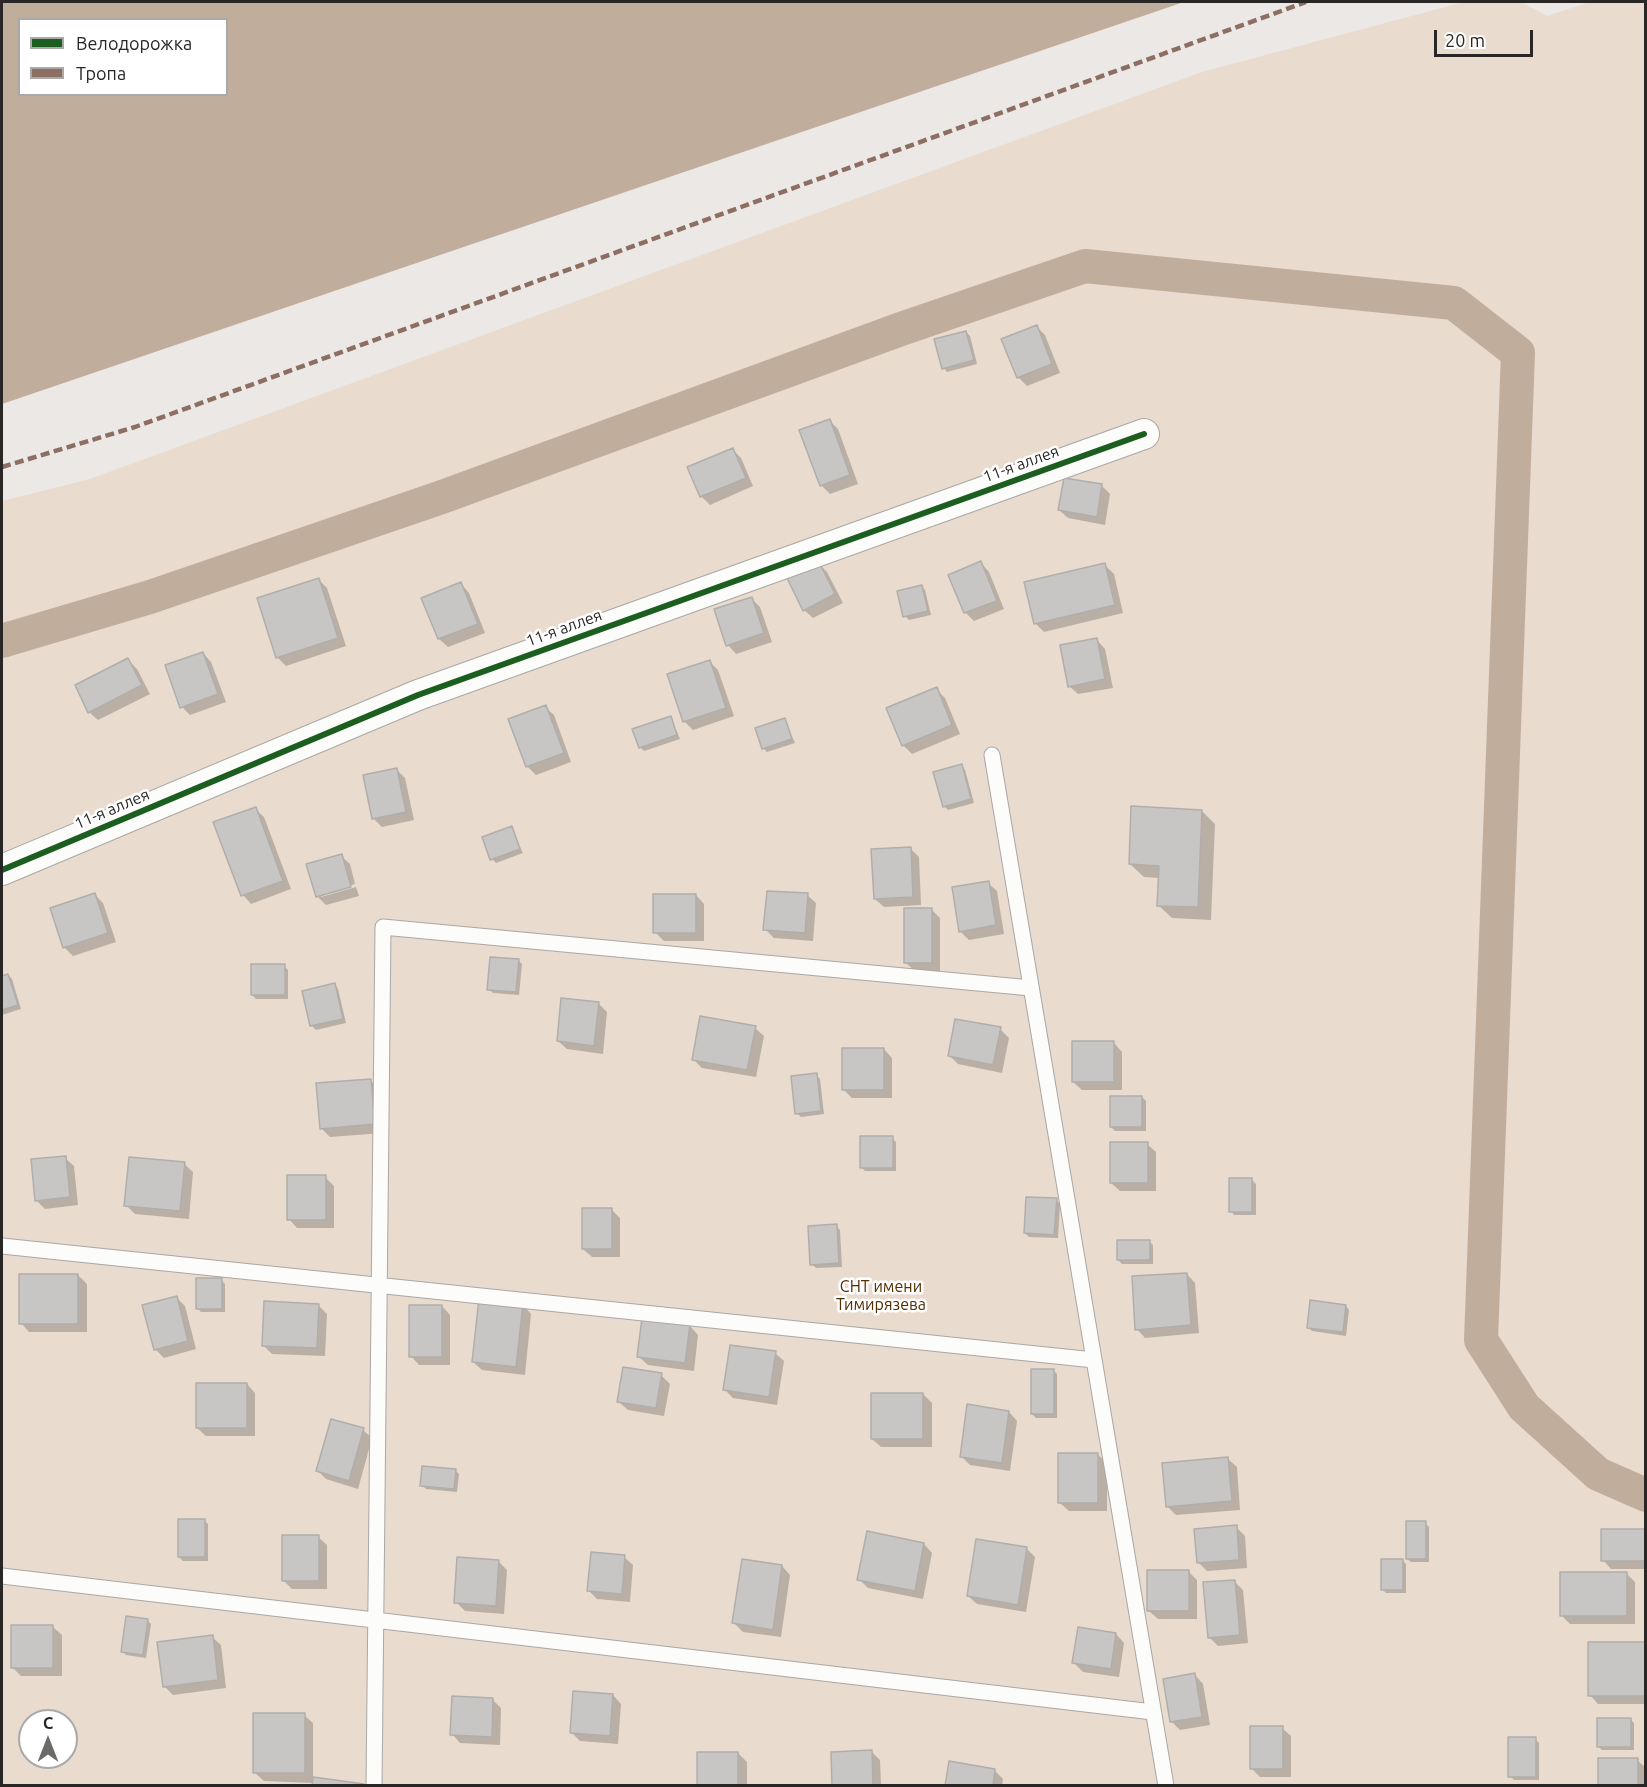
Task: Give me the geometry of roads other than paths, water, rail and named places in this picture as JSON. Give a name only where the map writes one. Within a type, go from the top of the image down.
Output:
[{"type":"street","name":"11-я аллея","points":[[2,870],[418,695],[1144,434]]},
{"type":"lane","points":[[992,755],[1166,1785]]},
{"type":"lane","points":[[374,1785],[383,927],[1031,988]]},
{"type":"lane","points":[[2,1246],[1094,1360]]},
{"type":"lane","points":[[2,1576],[1153,1712]]},
{"type":"waterway","points":[[2,641],[150,597],[442,497],[901,329],[1085,266],[1454,303],[1518,353],[1481,1340],[1524,1407],[1598,1474],[1646,1495]]},
{"type":"park label","name":"СНТ имени Тимирязева","points":[[881,1296]]}]
